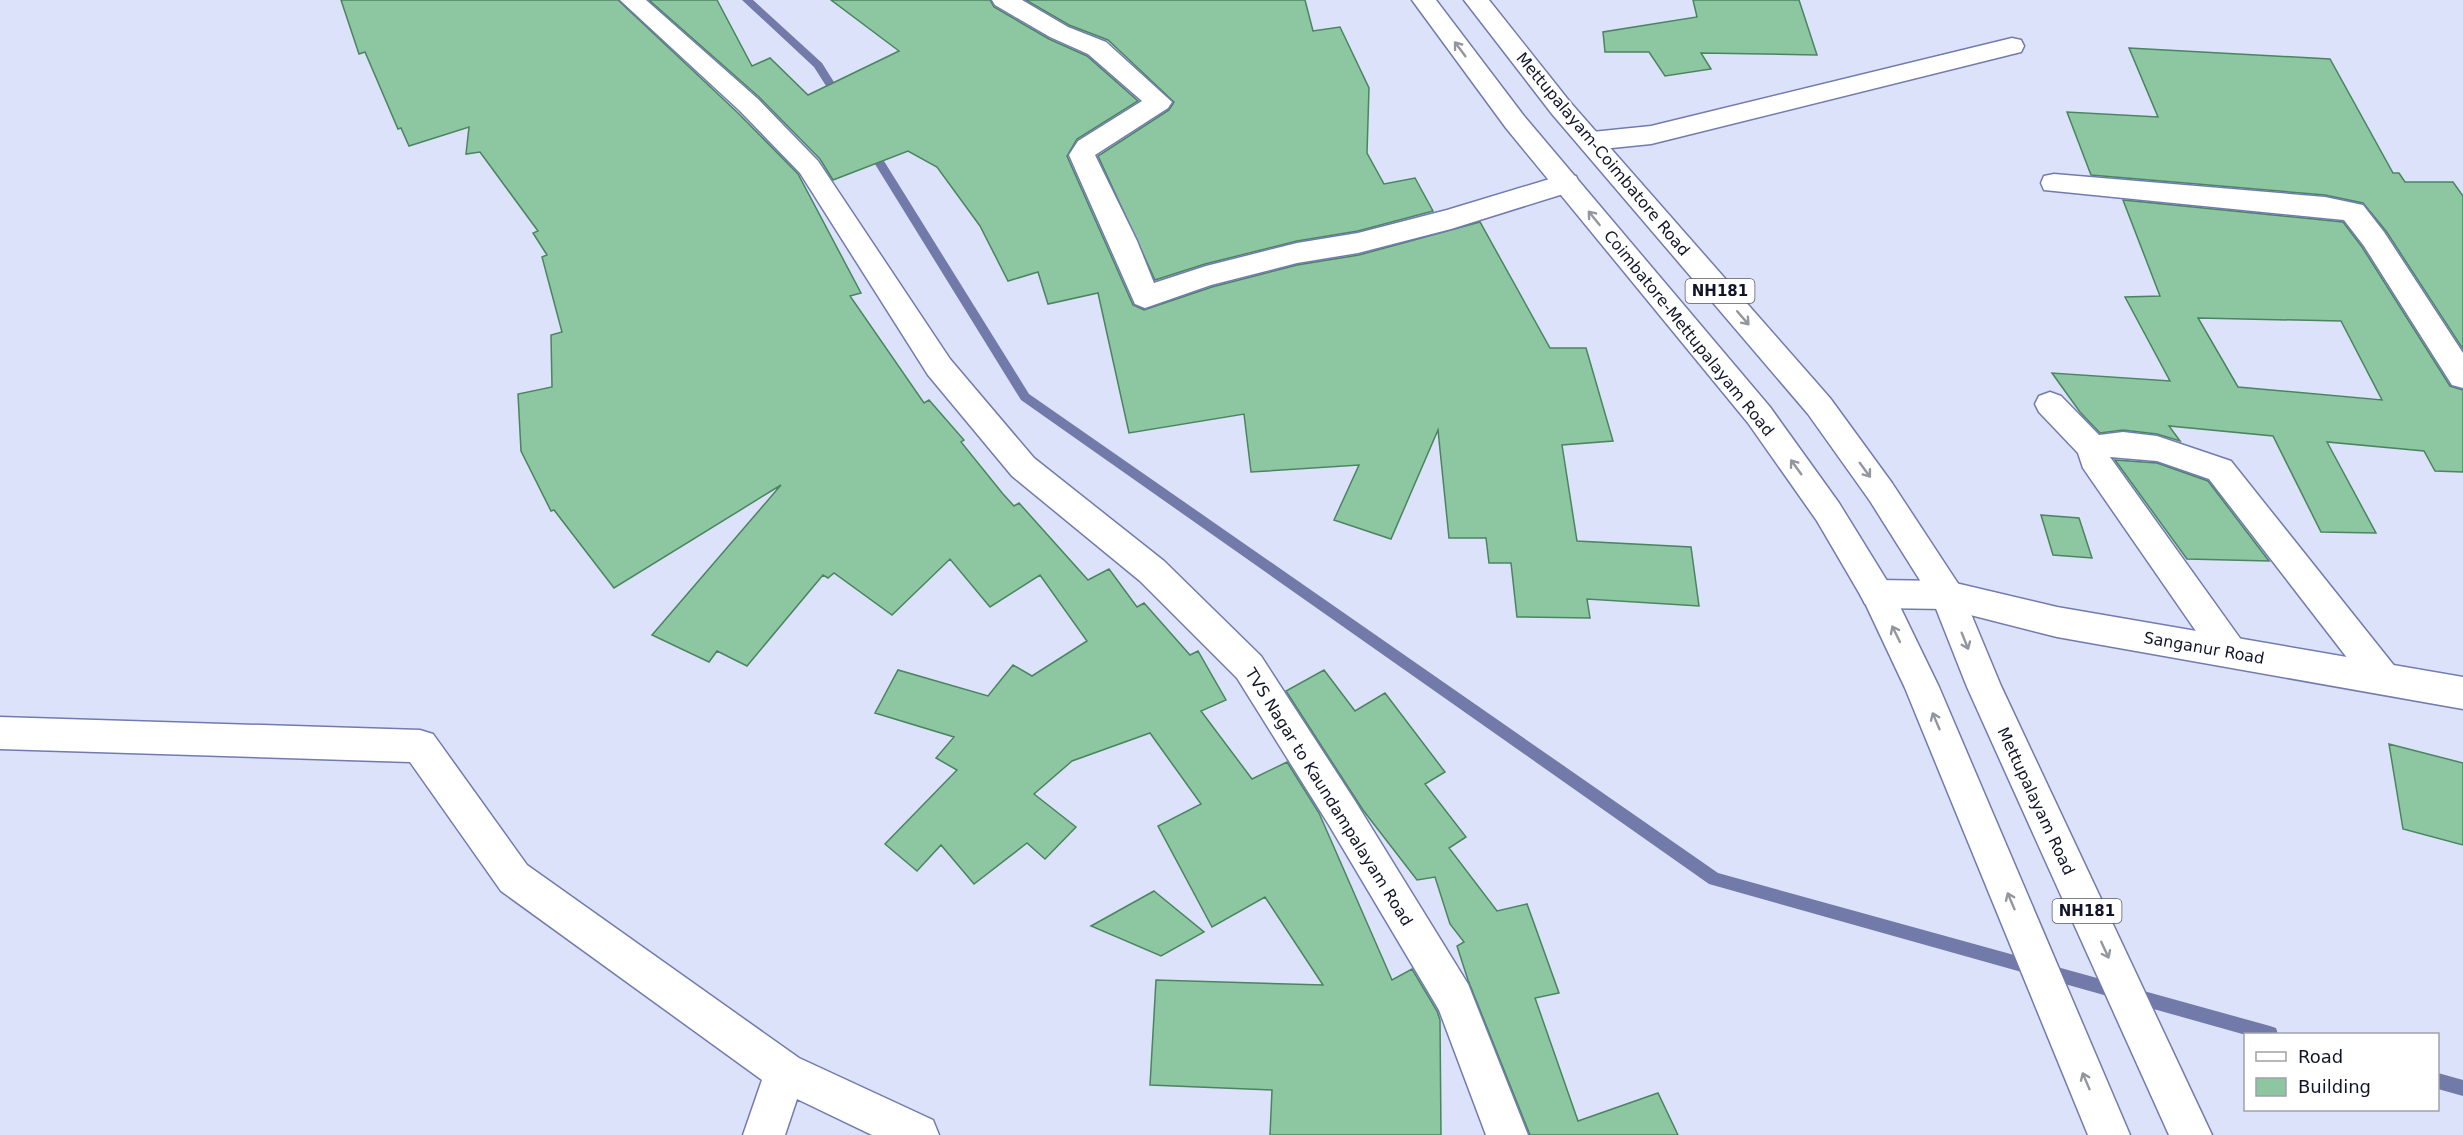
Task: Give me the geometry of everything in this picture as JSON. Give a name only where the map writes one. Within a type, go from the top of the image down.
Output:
[{"type":"main road","name":"TVS Nagar to Kaundampalayam Road","points":[[632,0],[749,105],[809,167],[939,367],[1023,467],[1152,571],[1249,667],[1342,813],[1454,998],[1507,1135]]},
{"type":"main road","points":[[1004,0],[1059,32],[1097,48],[1159,102],[1087,147],[1082,155],[1123,241],[1145,297],[1206,276],[1285,256],[1358,243],[1451,219],[1566,183]]},
{"type":"main road","name":"Coimbatore-Mettupalayam Road","points":[[1424,0],[1515,122],[1759,415],[1828,512],[1877,594],[1922,687],[2109,1135]]},
{"type":"main road","name":"Mettupalayam-Coimbatore Road","points":[[1476,0],[1561,108],[1820,406],[1881,492],[1947,595]]},
{"type":"main road","points":[[1592,141],[1662,133],[2012,46]]},
{"type":"main road","points":[[1481,77],[1527,65]]},
{"type":"main road","points":[[1515,122],[1561,108]]},
{"type":"main road","points":[[2054,183],[2200,198],[2325,207],[2353,212],[2374,238],[2463,377]]},
{"type":"main road","points":[[2050,404],[2093,449],[2094,459],[2230,652]]},
{"type":"main road","points":[[2093,449],[2106,444],[2156,449],[2193,459],[2220,470],[2384,679]]},
{"type":"main road","name":"Sanganur Road","points":[[1877,594],[1947,595],[2057,622],[2463,693]]},
{"type":"main road","name":"Mettupalayam Road","points":[[1947,595],[1984,687],[2191,1135]]},
{"type":"main road","points":[[0,733],[420,746],[514,878],[785,1072],[918,1135]]},
{"type":"main road","points":[[764,1135],[785,1072]]},
{"type":"building","points":[[341,0],[618,0],[738,113],[798,174],[861,293],[850,296],[924,403],[929,400],[964,440],[961,442],[1003,494],[1014,506],[1019,503],[1088,580],[1109,569],[1137,607],[1144,603],[1190,655],[1198,651],[1226,700],[1201,711],[1252,779],[1287,762],[1319,813],[1392,980],[1412,969],[1437,1011],[1440,1020],[1441,1135],[1270,1135],[1272,1090],[1150,1085],[1156,980],[1323,985],[1265,897],[1212,927],[1158,826],[1201,804],[1150,733],[1072,761],[1034,794],[1076,827],[1045,859],[1027,843],[974,884],[941,845],[917,871],[885,844],[957,770],[936,758],[954,737],[875,713],[898,670],[988,696],[1013,665],[1032,676],[1087,641],[1040,575],[990,607],[950,559],[892,615],[834,573],[828,578],[823,575],[747,666],[717,651],[709,662],[652,635],[781,485],[614,588],[554,510],[551,511],[521,451],[518,394],[552,387],[551,335],[562,332],[542,257],[547,255],[533,233],[538,231],[480,152],[466,154],[469,127],[409,146],[401,128],[398,129],[365,52],[359,54]]},
{"type":"building","points":[[649,0],[717,0],[752,66],[770,58],[808,95],[899,51],[831,0],[990,0],[994,7],[1049,39],[1087,56],[1138,101],[1077,139],[1067,156],[1133,305],[1144,310],[1212,287],[1297,265],[1359,255],[1480,222],[1550,348],[1586,348],[1613,441],[1562,445],[1577,541],[1691,547],[1699,606],[1587,599],[1590,618],[1517,617],[1511,563],[1489,563],[1486,538],[1449,538],[1438,430],[1391,539],[1334,520],[1359,465],[1251,472],[1244,414],[1129,433],[1098,293],[1048,304],[1038,272],[1008,281],[980,226],[937,167],[908,151],[833,180],[820,159],[759,97]]},
{"type":"building","points":[[1026,0],[1305,0],[1313,31],[1340,27],[1369,88],[1367,153],[1384,184],[1415,178],[1433,211],[1358,231],[1297,241],[1205,264],[1155,280],[1098,156],[1169,110],[1174,102],[1108,40],[1069,25]]},
{"type":"building","points":[[1693,0],[1799,0],[1817,55],[1701,53],[1711,69],[1665,76],[1649,52],[1605,52],[1603,32],[1697,17]]},
{"type":"building","points":[[2129,48],[2330,59],[2393,173],[2399,173],[2405,182],[2453,182],[2463,196],[2463,349],[2386,231],[2363,203],[2325,195],[2091,175],[2067,112],[2158,117]]},
{"type":"building","points":[[2123,200],[2343,222],[2362,247],[2450,386],[2463,390],[2463,472],[2435,471],[2424,451],[2327,442],[2376,533],[2321,532],[2273,436],[2169,426],[2180,441],[2157,434],[2123,430],[2100,433],[2080,412],[2052,373],[2170,381],[2125,297],[2160,296]],"holes":[[[2198,318],[2341,321],[2382,400],[2238,387]]]},
{"type":"building","points":[[2115,460],[2157,463],[2208,481],[2269,561],[2187,559]]},
{"type":"building","points":[[2041,515],[2079,518],[2092,558],[2053,555]]},
{"type":"building","points":[[1324,670],[1355,711],[1385,693],[1445,772],[1425,784],[1466,837],[1449,848],[1497,911],[1527,904],[1559,993],[1535,998],[1578,1121],[1658,1093],[1678,1135],[1530,1135],[1468,980],[1457,946],[1464,942],[1450,924],[1435,877],[1417,880],[1363,810],[1286,691]]},
{"type":"building","points":[[2389,744],[2463,763],[2463,845],[2403,829]]},
{"type":"building","points":[[1154,891],[1204,932],[1161,956],[1091,926]]},
{"type":"waterway","points":[[747,0],[818,65],[839,98]]},
{"type":"waterway","points":[[870,148],[1025,397],[1714,879],[2266,1033]]},
{"type":"waterway","points":[[2439,1081],[2463,1088]]}]
